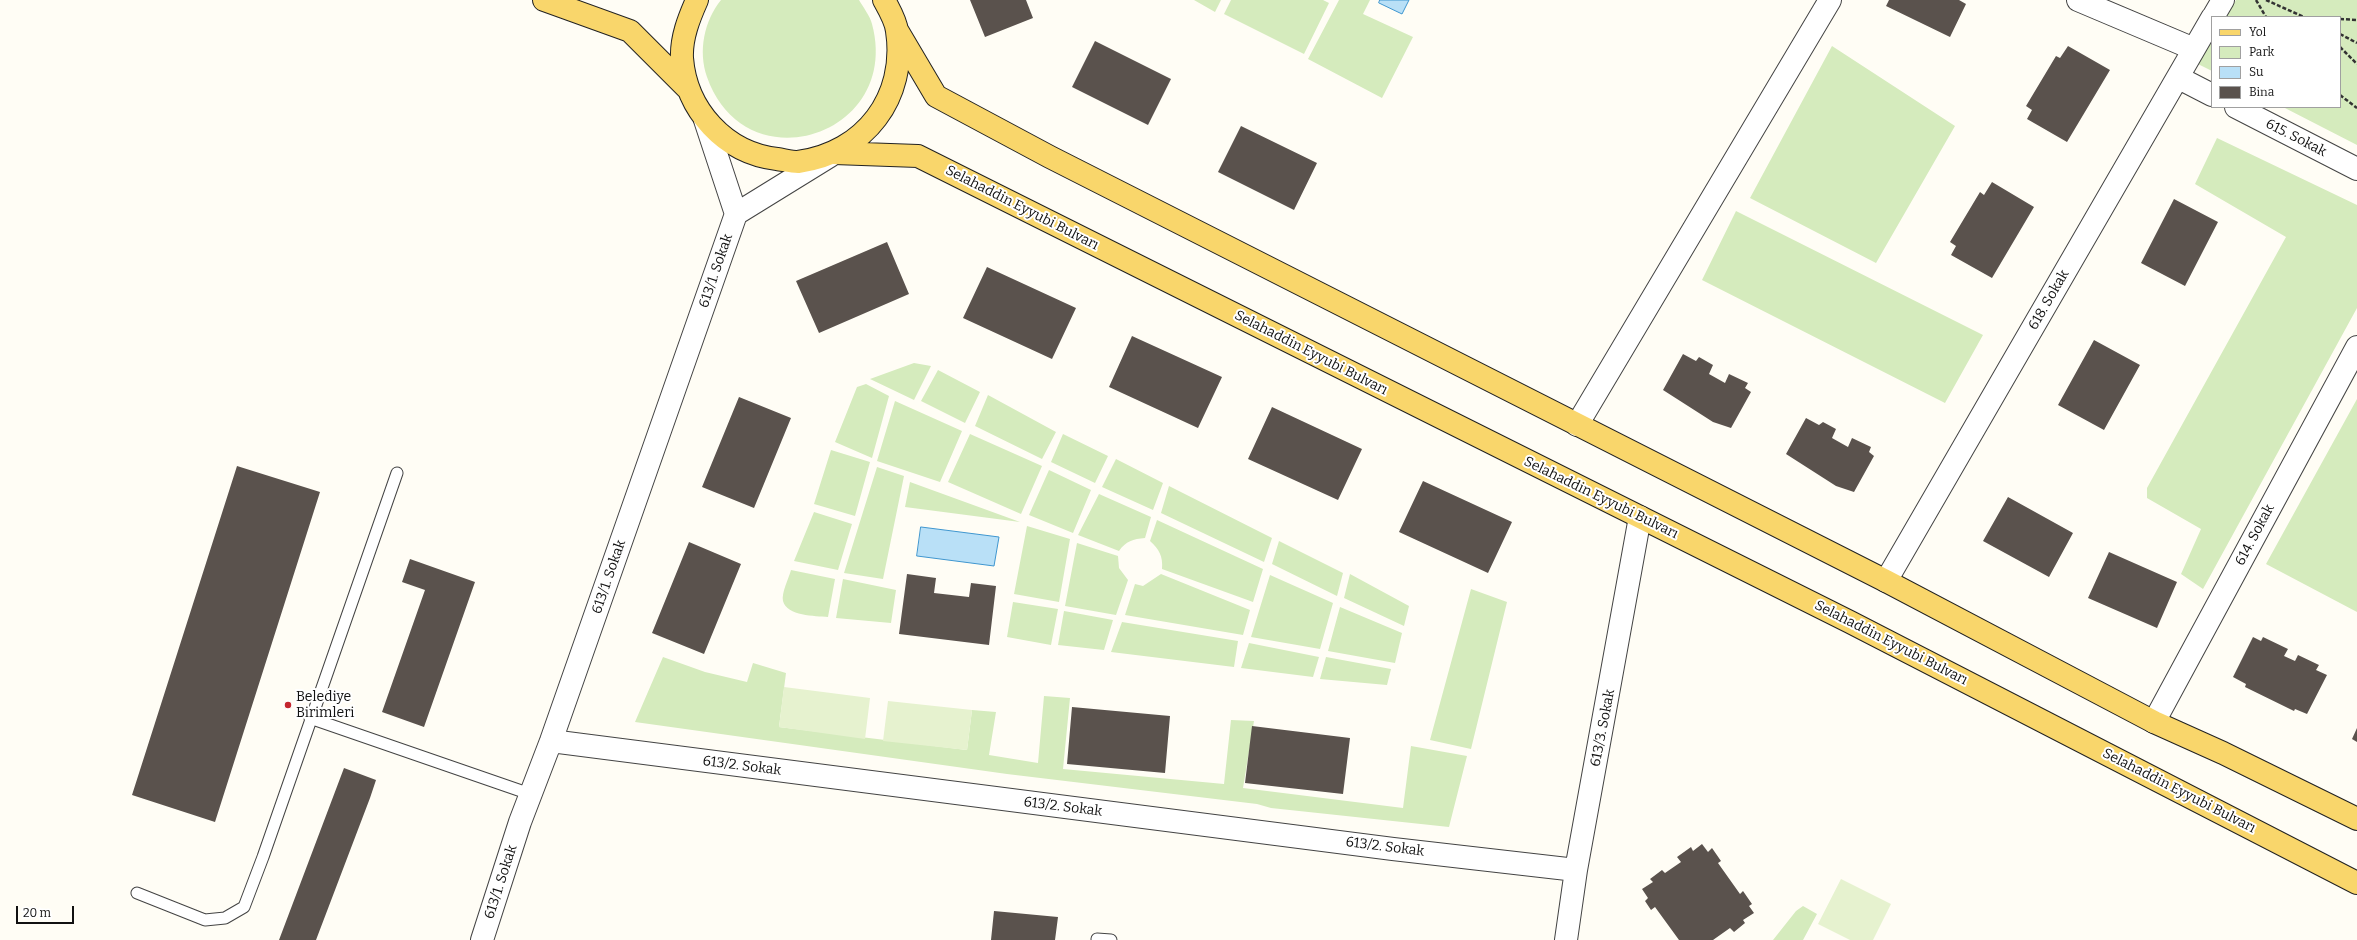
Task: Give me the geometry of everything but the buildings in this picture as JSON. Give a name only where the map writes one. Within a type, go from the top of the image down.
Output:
[{"type":"main road","points":[[544,0],[630,31],[689,90]]},
{"type":"main road","points":[[697,0],[686,24],[682,57],[689,90],[705,120],[730,143],[760,157],[797,162],[834,153],[865,133],[888,103],[899,67],[897,30]]},
{"type":"main road","points":[[884,0],[897,30],[936,96],[1050,157],[1886,581],[2154,722],[2223,753],[2357,819]]},
{"type":"main road","name":"Selahaddin Eyyubi Bulvarı","points":[[834,153],[918,156],[1850,622],[2357,883]]},
{"type":"street","points":[[1577,424],[1830,0]]},
{"type":"street","points":[[2078,0],[2194,49]]},
{"type":"street","name":"618. Sokak","points":[[2213,16],[2223,0]]},
{"type":"street","name":"618. Sokak","points":[[1886,581],[2179,78],[2211,20]]},
{"type":"street","points":[[2179,78],[2211,94]]},
{"type":"street","name":"615. Sokak","points":[[2238,108],[2357,169]]},
{"type":"street","points":[[705,120],[736,214],[834,153]]},
{"type":"street","name":"613/1. Sokak","points":[[482,940],[530,794],[551,741],[736,214]]},
{"type":"street","name":"614. Sokak","points":[[2154,722],[2357,347]]},
{"type":"street","name":"613/3. Sokak","points":[[1566,940],[1576,870],[1640,517]]},
{"type":"street","name":"613/2. Sokak","points":[[551,741],[1393,849],[1576,870]]},
{"type":"lane","points":[[137,893],[205,920],[225,918],[244,907],[263,857],[310,718],[397,473]]},
{"type":"lane","points":[[310,718],[530,794]]},
{"type":"lane","points":[[1097,939],[1111,940]]},
{"type":"path","points":[[2256,0],[2265,16]]},
{"type":"path","points":[[2266,0],[2302,16]]},
{"type":"path","points":[[2341,19],[2357,20]]},
{"type":"path","points":[[2341,35],[2357,43]]},
{"type":"path","points":[[2341,48],[2357,64]]},
{"type":"path","points":[[2341,96],[2357,108]]},
{"type":"green space","points":[[721,0],[859,0],[872,24],[875,63],[864,95],[843,119],[815,133],[784,138],[753,130],[726,111],[707,77],[704,67],[704,37],[710,17]]},
{"type":"green space","points":[[1194,0],[1221,0],[1215,12]]},
{"type":"green space","points":[[1231,0],[1323,0],[1329,3],[1304,54],[1224,14]]},
{"type":"green space","points":[[1339,0],[1370,0],[1363,14],[1413,37],[1382,98],[1308,59]]},
{"type":"green space","points":[[2236,0],[2357,0],[2357,145],[2285,108],[2341,108],[2341,16],[2227,16]]},
{"type":"green space","points":[[2211,43],[2211,70],[2198,64]]},
{"type":"green space","points":[[1832,46],[1955,126],[1876,263],[1750,198]]},
{"type":"green space","points":[[2217,138],[2357,205],[2357,308],[2203,589],[2181,574],[2201,529],[2147,498],[2147,488],[2286,237],[2195,184]]},
{"type":"green space","points":[[1736,211],[1983,335],[1945,403],[1702,280]]},
{"type":"green space","points":[[914,363],[931,366],[914,400],[870,379]]},
{"type":"green space","points":[[938,370],[980,392],[965,423],[921,401]]},
{"type":"green space","points":[[866,384],[889,396],[872,458],[835,442],[857,387]]},
{"type":"green space","points":[[988,395],[1056,432],[1042,459],[975,426]]},
{"type":"green space","points":[[2357,399],[2357,612],[2266,564]]},
{"type":"green space","points":[[895,401],[962,431],[940,482],[877,461]]},
{"type":"green space","points":[[970,434],[1042,466],[1021,514],[948,482]]},
{"type":"green space","points":[[1063,434],[1108,456],[1095,483],[1051,462]]},
{"type":"green space","points":[[831,450],[870,462],[855,516],[814,504]]},
{"type":"green space","points":[[1116,459],[1163,483],[1153,510],[1102,487]]},
{"type":"green space","points":[[877,467],[904,476],[883,579],[844,573]]},
{"type":"green space","points":[[1049,470],[1091,490],[1073,533],[1029,515]]},
{"type":"green space","points":[[910,482],[1020,522],[905,507]]},
{"type":"green space","points":[[1169,486],[1272,538],[1264,562],[1161,513]]},
{"type":"green space","points":[[1099,494],[1151,517],[1145,538],[1130,541],[1119,551],[1078,535]]},
{"type":"green space","points":[[814,512],[852,524],[838,570],[794,561]]},
{"type":"green space","points":[[1157,520],[1263,569],[1253,602],[1162,569],[1160,553],[1150,541]]},
{"type":"green space","points":[[1027,526],[1070,539],[1059,602],[1014,594]]},
{"type":"green space","points":[[1279,541],[1343,573],[1337,596],[1272,564]]},
{"type":"green space","points":[[1077,543],[1118,556],[1119,568],[1128,580],[1116,615],[1065,606]]},
{"type":"green space","points":[[791,570],[835,579],[828,617],[802,614],[790,610],[786,606],[783,601],[783,594]]},
{"type":"green space","points":[[1161,574],[1250,610],[1243,635],[1125,615],[1135,584],[1143,586]]},
{"type":"green space","points":[[1350,574],[1409,606],[1404,626],[1344,598]]},
{"type":"green space","points":[[1270,575],[1333,603],[1320,649],[1251,637]]},
{"type":"green space","points":[[843,579],[896,590],[891,623],[836,618]]},
{"type":"green space","points":[[1471,589],[1507,602],[1471,749],[1430,740]]},
{"type":"green space","points":[[1013,602],[1058,609],[1051,645],[1007,637]]},
{"type":"green space","points":[[1340,607],[1402,633],[1395,663],[1328,651]]},
{"type":"green space","points":[[1064,611],[1113,620],[1104,650],[1058,645]]},
{"type":"green space","points":[[1122,622],[1238,641],[1234,667],[1111,652]]},
{"type":"green space","points":[[1249,643],[1319,657],[1313,677],[1241,668]]},
{"type":"green space","points":[[663,657],[705,672],[747,682],[753,663],[786,673],[779,727],[967,750],[972,710],[996,712],[989,755],[1038,763],[1044,696],[1070,698],[1063,769],[1224,784],[1231,720],[1254,721],[1243,788],[1403,808],[1411,746],[1467,756],[1449,827],[1271,808],[1257,804],[1007,774],[635,722]]},
{"type":"green space","points":[[1326,657],[1391,669],[1387,685],[1320,679]]},
{"type":"green space","points":[[784,687],[870,698],[865,739],[779,727]]},
{"type":"green space","points":[[888,701],[972,710],[967,750],[883,741]]},
{"type":"green space","points":[[1841,879],[1891,904],[1873,940],[1850,940],[1818,924]]},
{"type":"green space","points":[[1803,906],[1817,914],[1803,940],[1773,940],[1796,911]]},
{"type":"water","points":[[1380,0],[1409,0],[1402,14],[1379,3]]},
{"type":"water","points":[[921,527],[999,537],[994,566],[917,556]]},
{"type":"place","name":"Belediye Birimleri","points":[[288,705]]}]
